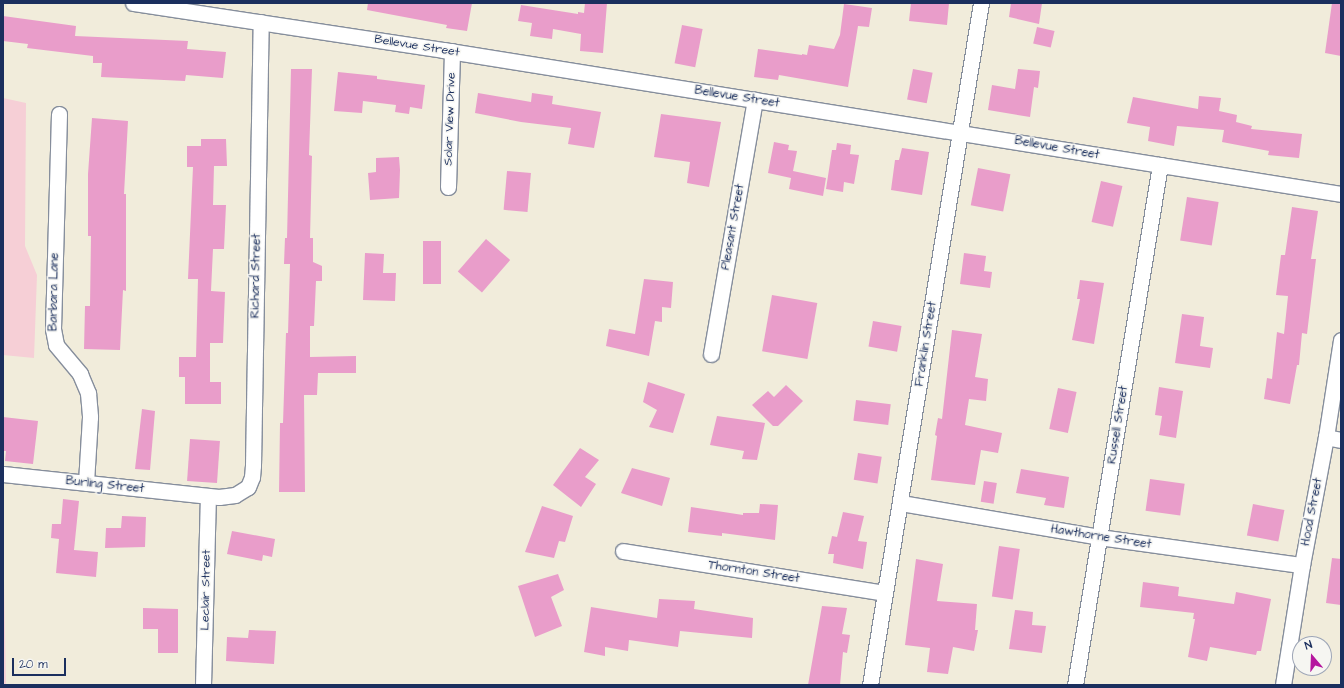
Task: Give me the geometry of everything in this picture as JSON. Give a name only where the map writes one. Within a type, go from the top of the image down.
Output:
[{"type":"street","name":"Bellevue Street","points":[[132,3],[452,51],[1341,194]]},
{"type":"street","name":"Franklin Street","points":[[870,685],[884,593],[901,504],[959,132],[981,3]]},
{"type":"street","name":"Richard Street","points":[[208,496],[229,496],[240,493],[248,487],[253,471],[261,22]]},
{"type":"street","name":"Solar View Drive","points":[[448,186],[452,51]]},
{"type":"street","name":"Pleasant Street","points":[[711,354],[755,100]]},
{"type":"street","name":"Barbara Lane","points":[[59,114],[53,329],[56,345],[80,374],[88,393],[90,417],[86,483]]},
{"type":"street","name":"Russell Street","points":[[1075,685],[1160,166]]},
{"type":"street","name":"Hood Street","points":[[1284,685],[1302,564],[1326,437],[1341,340]]},
{"type":"street","points":[[1326,437],[1341,440]]},
{"type":"street","name":"Burling Street","points":[[3,474],[208,496]]},
{"type":"street","name":"Leclair Street","points":[[203,685],[208,496]]},
{"type":"street","name":"Hawthorne Street","points":[[901,504],[1099,537],[1302,564]]},
{"type":"street","name":"Thornton Street","points":[[623,552],[884,593]]},
{"type":"shaded area","points":[[3,98],[26,103],[25,246],[37,275],[34,358],[3,355]]},
{"type":"shaded area","points":[[3,579],[4,580],[6,685],[3,685]]},
{"type":"building","points":[[368,3],[472,3],[467,31],[446,28],[447,25],[367,10]]},
{"type":"building","points":[[585,3],[607,3],[603,53],[580,51],[581,34],[553,29],[552,39],[530,36],[532,23],[518,21],[521,5],[578,14],[578,12],[584,13]]},
{"type":"building","points":[[911,3],[949,3],[947,25],[909,21]]},
{"type":"building","points":[[1011,3],[1042,3],[1039,24],[1009,17]]},
{"type":"building","points":[[1332,3],[1341,3],[1341,56],[1325,53]]},
{"type":"building","points":[[844,4],[872,8],[869,27],[858,26],[848,87],[779,75],[778,80],[754,77],[758,49],[807,55],[809,45],[834,49],[840,35]]},
{"type":"building","points":[[3,16],[76,26],[75,36],[188,41],[187,49],[226,52],[223,78],[186,75],[185,81],[101,77],[102,63],[93,63],[93,56],[27,48],[28,44],[3,41]]},
{"type":"building","points":[[682,25],[703,29],[695,67],[675,63]]},
{"type":"building","points":[[1037,27],[1055,31],[1051,48],[1033,44]]},
{"type":"building","points":[[291,69],[312,69],[309,155],[312,156],[310,238],[313,238],[313,262],[322,266],[322,281],[316,281],[314,326],[310,326],[310,357],[356,356],[356,373],[318,373],[317,395],[304,395],[305,492],[279,492],[280,423],[283,423],[290,264],[284,264],[285,238],[287,238]]},
{"type":"building","points":[[913,69],[933,73],[927,103],[907,99]]},
{"type":"building","points":[[1018,69],[1040,71],[1038,88],[1034,87],[1030,117],[988,110],[992,85],[1015,89]]},
{"type":"building","points":[[338,72],[377,76],[377,79],[425,85],[422,109],[410,107],[409,114],[395,112],[396,105],[363,101],[362,113],[334,111]]},
{"type":"building","points":[[478,93],[531,102],[532,93],[553,96],[552,104],[601,112],[594,148],[568,144],[571,128],[521,122],[475,113]]},
{"type":"building","points":[[1199,96],[1221,98],[1219,111],[1237,115],[1236,122],[1252,126],[1251,129],[1302,134],[1299,158],[1268,155],[1269,151],[1222,142],[1224,130],[1177,126],[1174,146],[1148,141],[1150,127],[1127,123],[1133,97],[1198,109]]},
{"type":"building","points":[[661,114],[721,122],[709,187],[687,183],[690,162],[654,157]]},
{"type":"building","points":[[92,118],[128,121],[124,194],[126,194],[126,291],[123,290],[120,350],[84,349],[85,306],[90,306],[91,236],[88,236],[88,174]]},
{"type":"building","points":[[201,139],[226,139],[227,166],[214,166],[213,205],[226,205],[224,249],[213,249],[211,291],[225,292],[223,343],[210,343],[210,382],[221,382],[221,404],[185,404],[185,377],[179,377],[179,357],[196,357],[198,279],[188,279],[193,167],[187,167],[187,146],[201,146]]},
{"type":"building","points":[[774,142],[789,145],[788,150],[797,151],[793,171],[826,178],[823,196],[789,189],[791,178],[768,173]]},
{"type":"building","points":[[837,143],[851,145],[850,154],[859,155],[854,184],[844,182],[843,192],[826,189],[832,150],[836,150]]},
{"type":"building","points":[[902,148],[929,152],[922,195],[891,190],[895,160],[899,160]]},
{"type":"building","points":[[399,157],[399,198],[370,200],[368,173],[376,172],[376,158]]},
{"type":"building","points":[[978,168],[1010,174],[1003,212],[971,205]]},
{"type":"building","points":[[507,171],[531,173],[528,212],[504,210]]},
{"type":"building","points":[[1101,181],[1122,186],[1113,227],[1092,222]]},
{"type":"building","points":[[1187,197],[1219,202],[1212,245],[1180,240]]},
{"type":"building","points":[[1292,207],[1318,211],[1311,259],[1316,259],[1307,334],[1302,333],[1299,365],[1297,365],[1290,404],[1264,399],[1267,378],[1272,379],[1277,332],[1284,334],[1288,296],[1276,295],[1281,255],[1285,255]]},
{"type":"building","points":[[486,239],[510,260],[482,292],[458,271]]},
{"type":"building","points":[[423,241],[441,241],[441,284],[423,284]]},
{"type":"building","points":[[365,253],[384,254],[383,273],[396,273],[395,301],[363,300]]},
{"type":"building","points":[[964,253],[986,256],[984,271],[992,272],[990,288],[960,284]]},
{"type":"building","points":[[644,279],[673,282],[671,308],[662,307],[662,322],[655,321],[649,356],[606,346],[609,329],[635,334]]},
{"type":"building","points":[[1080,280],[1104,283],[1094,344],[1072,340],[1080,299],[1077,299]]},
{"type":"building","points":[[772,295],[817,303],[807,359],[762,351]]},
{"type":"building","points":[[1182,314],[1204,317],[1200,346],[1213,348],[1210,368],[1175,363]]},
{"type":"building","points":[[873,321],[902,326],[897,352],[868,347]]},
{"type":"building","points":[[952,330],[982,334],[975,377],[988,379],[986,401],[969,399],[965,425],[1002,433],[998,453],[981,450],[975,485],[931,480],[938,418],[942,419]]},
{"type":"building","points":[[648,382],[685,394],[673,433],[649,427],[657,410],[643,402]]},
{"type":"building","points":[[786,385],[803,401],[778,426],[773,426],[752,405],[768,391],[774,397]]},
{"type":"building","points":[[1159,387],[1183,391],[1176,438],[1159,435],[1162,416],[1155,415]]},
{"type":"building","points":[[1058,388],[1077,392],[1068,433],[1049,429]]},
{"type":"building","points":[[856,400],[891,404],[888,425],[853,421]]},
{"type":"building","points":[[142,409],[155,411],[150,470],[135,469]]},
{"type":"building","points":[[717,416],[765,423],[757,460],[742,459],[744,451],[710,445]]},
{"type":"building","points":[[3,417],[38,421],[33,464],[5,461],[6,451],[3,451]]},
{"type":"building","points":[[190,439],[220,441],[217,483],[187,481]]},
{"type":"building","points":[[580,448],[599,460],[585,477],[596,484],[581,507],[553,485]]},
{"type":"building","points":[[858,453],[882,457],[877,483],[854,480]]},
{"type":"building","points":[[632,468],[670,478],[662,506],[621,493]]},
{"type":"building","points":[[1021,469],[1069,477],[1064,508],[1044,505],[1046,498],[1016,493]]},
{"type":"building","points":[[1150,479],[1185,484],[1180,516],[1146,511]]},
{"type":"building","points":[[984,481],[997,483],[994,504],[981,502]]},
{"type":"building","points":[[63,499],[79,501],[74,550],[98,552],[96,577],[56,573],[59,539],[51,538],[52,524],[61,524]]},
{"type":"building","points":[[760,504],[778,505],[775,540],[722,533],[722,536],[688,532],[691,507],[743,515],[743,513],[759,513]]},
{"type":"building","points":[[1253,504],[1284,510],[1278,542],[1247,535]]},
{"type":"building","points":[[542,506],[573,516],[565,542],[559,541],[554,558],[525,552]]},
{"type":"building","points":[[843,512],[864,516],[858,541],[867,542],[863,569],[833,563],[834,554],[828,554],[832,536],[837,537]]},
{"type":"building","points":[[122,516],[146,517],[145,547],[105,548],[106,528],[121,528]]},
{"type":"building","points":[[232,531],[275,539],[272,557],[263,555],[262,561],[227,554]]},
{"type":"building","points":[[999,546],[1020,549],[1013,599],[992,597]]},
{"type":"building","points":[[1332,558],[1341,559],[1341,605],[1326,603]]},
{"type":"building","points":[[916,559],[943,564],[937,601],[977,604],[975,630],[978,630],[974,651],[953,647],[948,674],[927,672],[930,648],[905,645]]},
{"type":"building","points":[[558,574],[564,590],[551,597],[562,626],[535,637],[518,586]]},
{"type":"building","points":[[1143,582],[1179,587],[1178,596],[1234,604],[1236,592],[1271,599],[1261,651],[1257,651],[1256,655],[1210,647],[1207,661],[1188,657],[1195,619],[1193,619],[1194,613],[1140,607]]},
{"type":"building","points":[[659,599],[695,601],[694,609],[753,618],[752,638],[680,631],[678,647],[629,640],[628,651],[605,647],[605,656],[584,652],[591,607],[657,618]]},
{"type":"building","points":[[822,606],[847,608],[842,634],[850,635],[847,653],[843,652],[840,685],[808,685]]},
{"type":"building","points":[[143,608],[178,609],[178,653],[158,653],[158,629],[143,629]]},
{"type":"building","points":[[1015,610],[1033,612],[1032,625],[1046,626],[1042,653],[1009,649]]},
{"type":"building","points":[[249,630],[276,631],[274,664],[226,661],[227,637],[248,638]]}]
